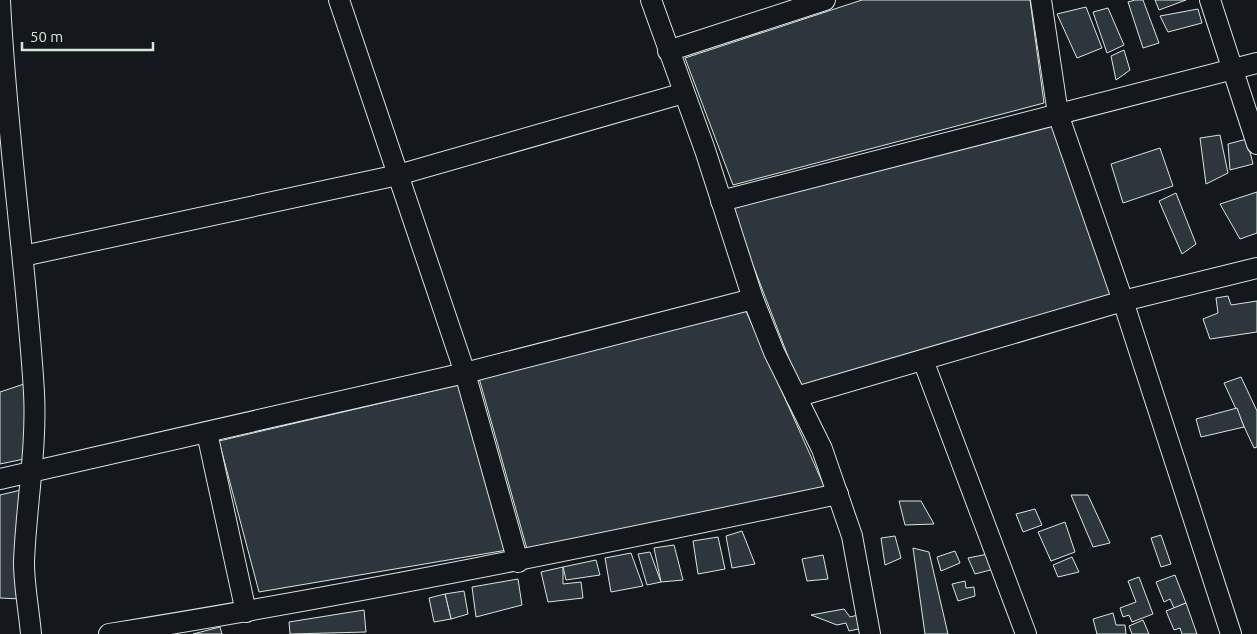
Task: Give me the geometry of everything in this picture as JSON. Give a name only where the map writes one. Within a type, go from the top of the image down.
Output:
[{"type":"street","points":[[0,0],[3,69],[23,256],[34,394],[32,473],[24,564],[31,634]]},
{"type":"street","points":[[340,0],[465,373],[518,562]]},
{"type":"street","points":[[651,0],[705,150],[753,299],[774,352],[822,449],[838,494],[852,536],[870,634]]},
{"type":"street","points":[[668,51],[825,0]]},
{"type":"street","points":[[1041,0],[1058,114],[1123,301],[1231,634]]},
{"type":"street","points":[[1210,0],[1257,144]]},
{"type":"street","points":[[721,202],[1257,63]]},
{"type":"street","points":[[23,256],[398,175],[684,93]]},
{"type":"street","points":[[796,397],[1123,301],[1257,268]]},
{"type":"street","points":[[0,480],[465,373],[753,299]]},
{"type":"street","points":[[924,360],[1026,634]]},
{"type":"street","points":[[207,433],[246,612]]},
{"type":"street","points":[[109,634],[246,612],[518,562],[838,494]]},
{"type":"building","points":[[862,0],[1030,0],[1044,103],[733,185],[685,58]]},
{"type":"building","points":[[1143,0],[1159,43],[1143,48],[1128,2]]},
{"type":"building","points":[[1155,0],[1186,0],[1159,10]]},
{"type":"building","points":[[1086,7],[1102,48],[1077,58],[1057,14]]},
{"type":"building","points":[[1108,8],[1124,45],[1107,53],[1093,12]]},
{"type":"building","points":[[1198,9],[1202,23],[1168,32],[1160,16]]},
{"type":"building","points":[[1124,50],[1130,70],[1116,80],[1111,56]]},
{"type":"building","points":[[1053,125],[1114,297],[801,390],[731,208]]},
{"type":"building","points":[[1220,135],[1228,173],[1206,184],[1200,138]]},
{"type":"building","points":[[1247,139],[1253,164],[1230,170],[1228,144]]},
{"type":"building","points":[[1160,148],[1173,186],[1123,203],[1111,164]]},
{"type":"building","points":[[1257,192],[1257,233],[1240,239],[1220,204]]},
{"type":"building","points":[[1176,193],[1196,244],[1182,254],[1159,201]]},
{"type":"building","points":[[1228,296],[1231,305],[1257,301],[1257,332],[1210,339],[1203,319],[1218,313],[1216,298]]},
{"type":"building","points":[[745,309],[825,488],[527,549],[479,378]]},
{"type":"building","points":[[1241,377],[1257,411],[1257,447],[1254,448],[1224,383]]},
{"type":"building","points":[[27,383],[24,459],[0,464],[0,392]]},
{"type":"building","points":[[458,385],[507,550],[259,592],[219,441]]},
{"type":"building","points":[[1237,408],[1244,427],[1201,437],[1196,419]]},
{"type":"building","points":[[21,490],[21,599],[0,598],[0,495]]},
{"type":"building","points":[[1071,495],[1088,495],[1110,543],[1093,547]]},
{"type":"building","points":[[899,501],[921,501],[934,524],[905,525]]},
{"type":"building","points":[[1035,509],[1042,525],[1023,532],[1016,514]]},
{"type":"building","points":[[1065,522],[1075,552],[1051,561],[1038,532]]},
{"type":"building","points":[[742,531],[755,564],[732,568],[726,536]]},
{"type":"building","points":[[1161,535],[1171,564],[1161,567],[1151,538]]},
{"type":"building","points":[[895,536],[901,558],[885,565],[881,538]]},
{"type":"building","points":[[718,537],[725,569],[698,574],[693,541]]},
{"type":"building","points":[[674,545],[683,580],[661,582],[654,548]]},
{"type":"building","points":[[913,548],[929,552],[948,634],[925,634]]},
{"type":"building","points":[[955,551],[960,563],[941,571],[937,557]]},
{"type":"building","points":[[650,552],[661,582],[647,585],[638,554]]},
{"type":"building","points":[[631,553],[643,586],[611,592],[605,558]]},
{"type":"building","points":[[988,554],[994,569],[975,574],[968,558]]},
{"type":"building","points":[[823,555],[828,579],[807,581],[802,559]]},
{"type":"building","points":[[1072,557],[1079,572],[1058,577],[1053,565]]},
{"type":"building","points":[[596,560],[600,575],[566,580],[563,567]]},
{"type":"building","points":[[563,567],[563,584],[581,582],[583,598],[548,602],[541,572]]},
{"type":"building","points":[[1175,575],[1186,603],[1174,608],[1170,599],[1164,602],[1156,582]]},
{"type":"building","points":[[1139,577],[1153,614],[1132,622],[1129,615],[1123,617],[1120,608],[1136,602],[1128,581]]},
{"type":"building","points":[[518,579],[522,605],[476,617],[472,587]]},
{"type":"building","points":[[965,581],[966,588],[974,587],[975,596],[958,601],[952,584]]},
{"type":"building","points":[[464,591],[468,614],[451,619],[445,594]]},
{"type":"building","points":[[445,594],[451,619],[434,622],[429,598]]},
{"type":"building","points":[[1186,603],[1197,634],[1182,634],[1180,628],[1174,630],[1166,611]]},
{"type":"building","points":[[844,609],[850,617],[862,614],[863,628],[849,631],[846,623],[837,625],[811,615]]},
{"type":"building","points":[[364,610],[366,632],[290,634],[289,622]]},
{"type":"building","points":[[1113,613],[1116,625],[1125,625],[1126,634],[1097,634],[1093,619]]},
{"type":"building","points":[[1143,620],[1149,634],[1132,634],[1129,626]]},
{"type":"building","points":[[220,627],[222,634],[193,634]]}]
